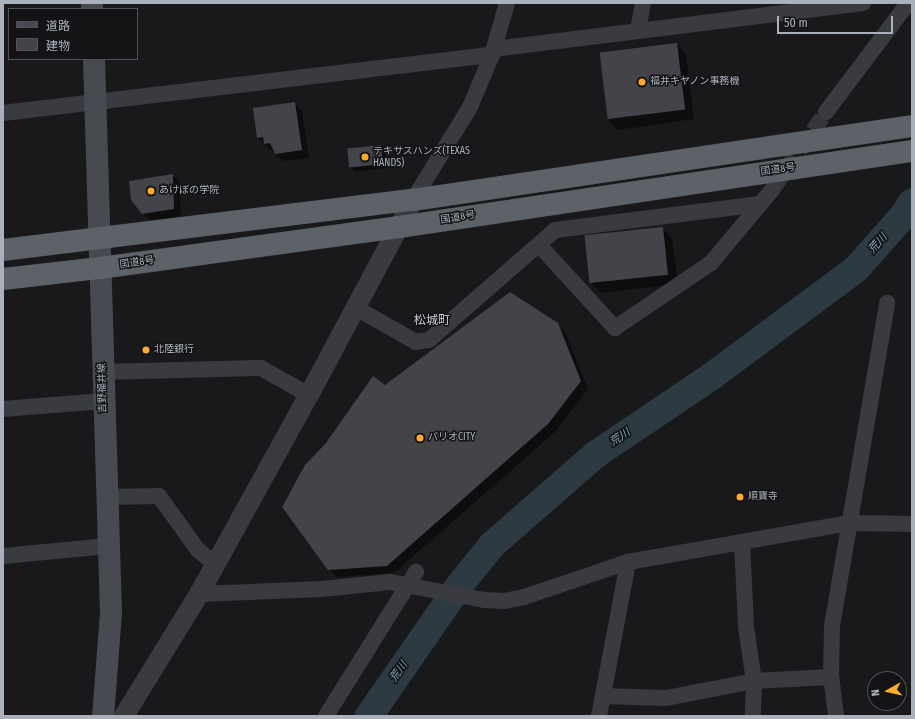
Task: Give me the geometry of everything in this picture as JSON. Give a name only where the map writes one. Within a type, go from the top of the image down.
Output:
[{"type":"highway","points":[[3,250],[413,200],[910,126]]},
{"type":"highway","name":"国道8号","points":[[3,279],[100,268],[399,226],[905,152]]},
{"type":"main road","name":"吉野福井線","points":[[94,60],[100,238],[103,401],[111,613],[103,716]]},
{"type":"street","points":[[124,716],[199,594],[310,395],[413,200],[470,107],[493,52],[507,3]]},
{"type":"street","points":[[638,31],[643,3]]},
{"type":"street","points":[[3,114],[493,52],[638,31],[771,9],[863,3]]},
{"type":"street","points":[[826,112],[908,3]]},
{"type":"street","points":[[539,246],[615,328],[711,262],[772,190]]},
{"type":"street","points":[[356,308],[416,342],[428,340],[539,246],[555,230],[760,204]]},
{"type":"street","points":[[836,716],[831,677],[832,626],[887,303]]},
{"type":"street","points":[[103,372],[261,368],[310,395]]},
{"type":"street","points":[[3,409],[103,401]]},
{"type":"street","points":[[107,497],[159,496],[198,550],[215,564]]},
{"type":"street","points":[[199,594],[322,589],[390,582],[412,582],[484,600],[504,601],[524,597],[628,562],[850,523],[912,524]]},
{"type":"street","points":[[742,542],[746,627],[754,681],[753,716]]},
{"type":"street","points":[[3,556],[109,546]]},
{"type":"street","points":[[599,716],[628,562]]},
{"type":"street","points":[[326,716],[412,582]]},
{"type":"street","points":[[603,696],[666,698],[754,681],[831,677]]},
{"type":"building","name":"福井キヤノン事務機","points":[[677,43],[685,110],[608,119],[600,53]]},
{"type":"building","points":[[295,102],[302,150],[275,154],[270,143],[264,144],[263,137],[257,138],[253,108]]},
{"type":"building","name":"テキサスハンズ(TEXAS HANDS)","points":[[381,145],[383,164],[349,167],[347,149]]},
{"type":"building","name":"あけぼの学院","points":[[173,174],[174,209],[142,214],[131,200],[129,181]]},
{"type":"building","points":[[663,227],[668,275],[589,283],[584,235]]},
{"type":"building","points":[[510,292],[558,323],[581,381],[548,424],[387,566],[328,570],[282,507],[305,465],[326,443],[373,376],[385,385]]},
{"type":"waterway","name":"荒川","points":[[369,716],[459,586],[492,545],[595,455],[712,376],[856,269],[904,215],[912,202]]},
{"type":"tunnel","points":[[772,190],[826,112]]},
{"type":"place","name":"福井キヤノン事務機","points":[[642,82]]},
{"type":"place","name":"テキサスハンズ(TEXAS HANDS)","points":[[365,157]]},
{"type":"place","name":"あけぼの学院","points":[[151,191]]},
{"type":"place","name":"北陸銀行","points":[[146,350]]},
{"type":"place","name":"パリオCITY","points":[[420,438]]},
{"type":"place","name":"順寶寺","points":[[740,497]]},
{"type":"district","name":"松城町","points":[[432,321]]}]
